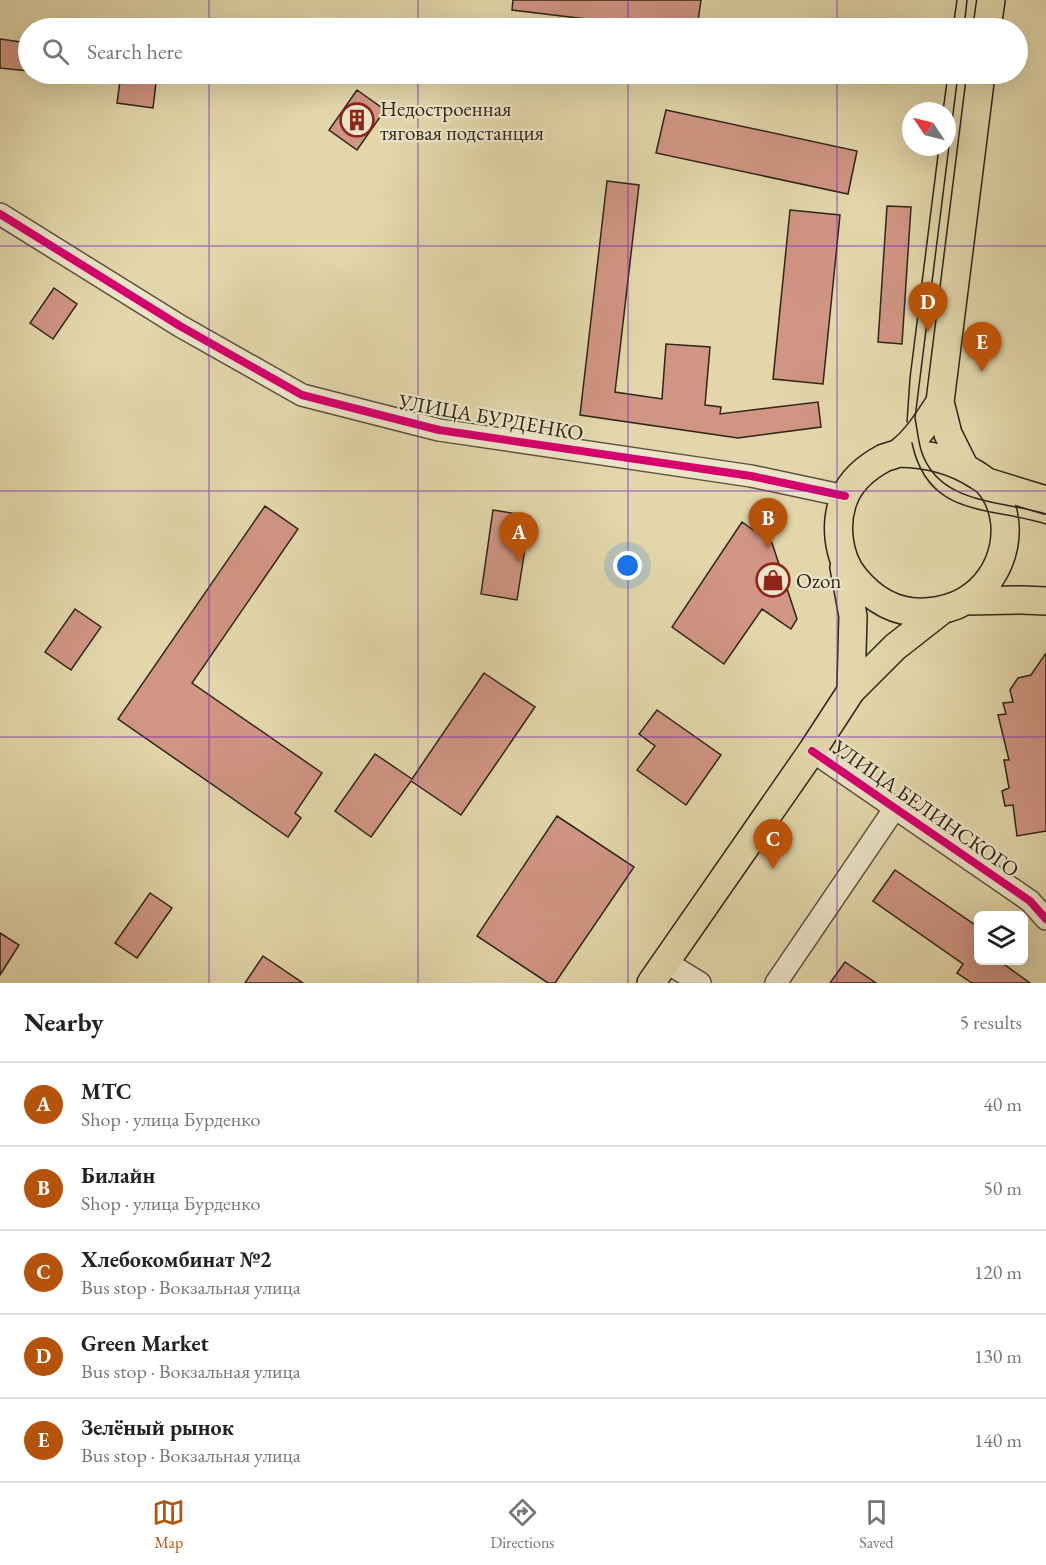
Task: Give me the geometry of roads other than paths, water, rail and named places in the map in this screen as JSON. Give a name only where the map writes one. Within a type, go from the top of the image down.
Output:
[{"type":"main road","points":[[988,18],[991,0]]},
{"type":"main road","points":[[658,972],[812,751],[851,691],[894,646],[985,584],[999,562],[1006,537],[1004,511],[948,434],[940,402],[980,84]]},
{"type":"main road","points":[[899,453],[921,430],[940,402]]},
{"type":"main road","points":[[851,691],[853,616],[840,548],[839,522],[845,496],[859,474],[886,457],[899,453],[925,454],[948,460],[976,475],[1046,500]]},
{"type":"main road","points":[[840,548],[850,572],[867,592],[889,606],[915,613],[953,606],[1022,600],[1046,602]]},
{"type":"street","name":"УЛИЦА БУРДЕНКО","points":[[0,214],[180,326],[302,395],[439,430],[751,476],[845,496]]},
{"type":"street","name":"УЛИЦА БЕЛИНСКОГО","points":[[812,751],[1030,901],[1046,919]]},
{"type":"street","points":[[776,983],[895,808]]},
{"type":"street","points":[[658,972],[700,983]]},
{"type":"tram line","points":[[954,18],[957,0]]},
{"type":"tram line","points":[[965,18],[967,0]]},
{"type":"tram line","points":[[944,102],[947,84]]},
{"type":"tram line","points":[[957,84],[915,418],[919,442],[929,468],[941,481],[956,491],[991,502],[1046,514]]},
{"type":"tram line","points":[[907,422],[910,378],[938,156]]},
{"type":"tram line","points":[[912,443],[920,467],[932,485],[946,497],[963,505],[1046,524]]},
{"type":"place","name":"Недостроенная тяговая подстанция","points":[[357,120]]},
{"type":"place","name":"Green Market","points":[[928,332]]},
{"type":"place","name":"Зелёный рынок","points":[[982,372]]},
{"type":"place","name":"Билайн","points":[[768,548]]},
{"type":"place","name":"МТС","points":[[519,562]]},
{"type":"place","name":"Ozon","points":[[773,580]]},
{"type":"place","name":"Хлебокомбинат №2","points":[[773,869]]}]
